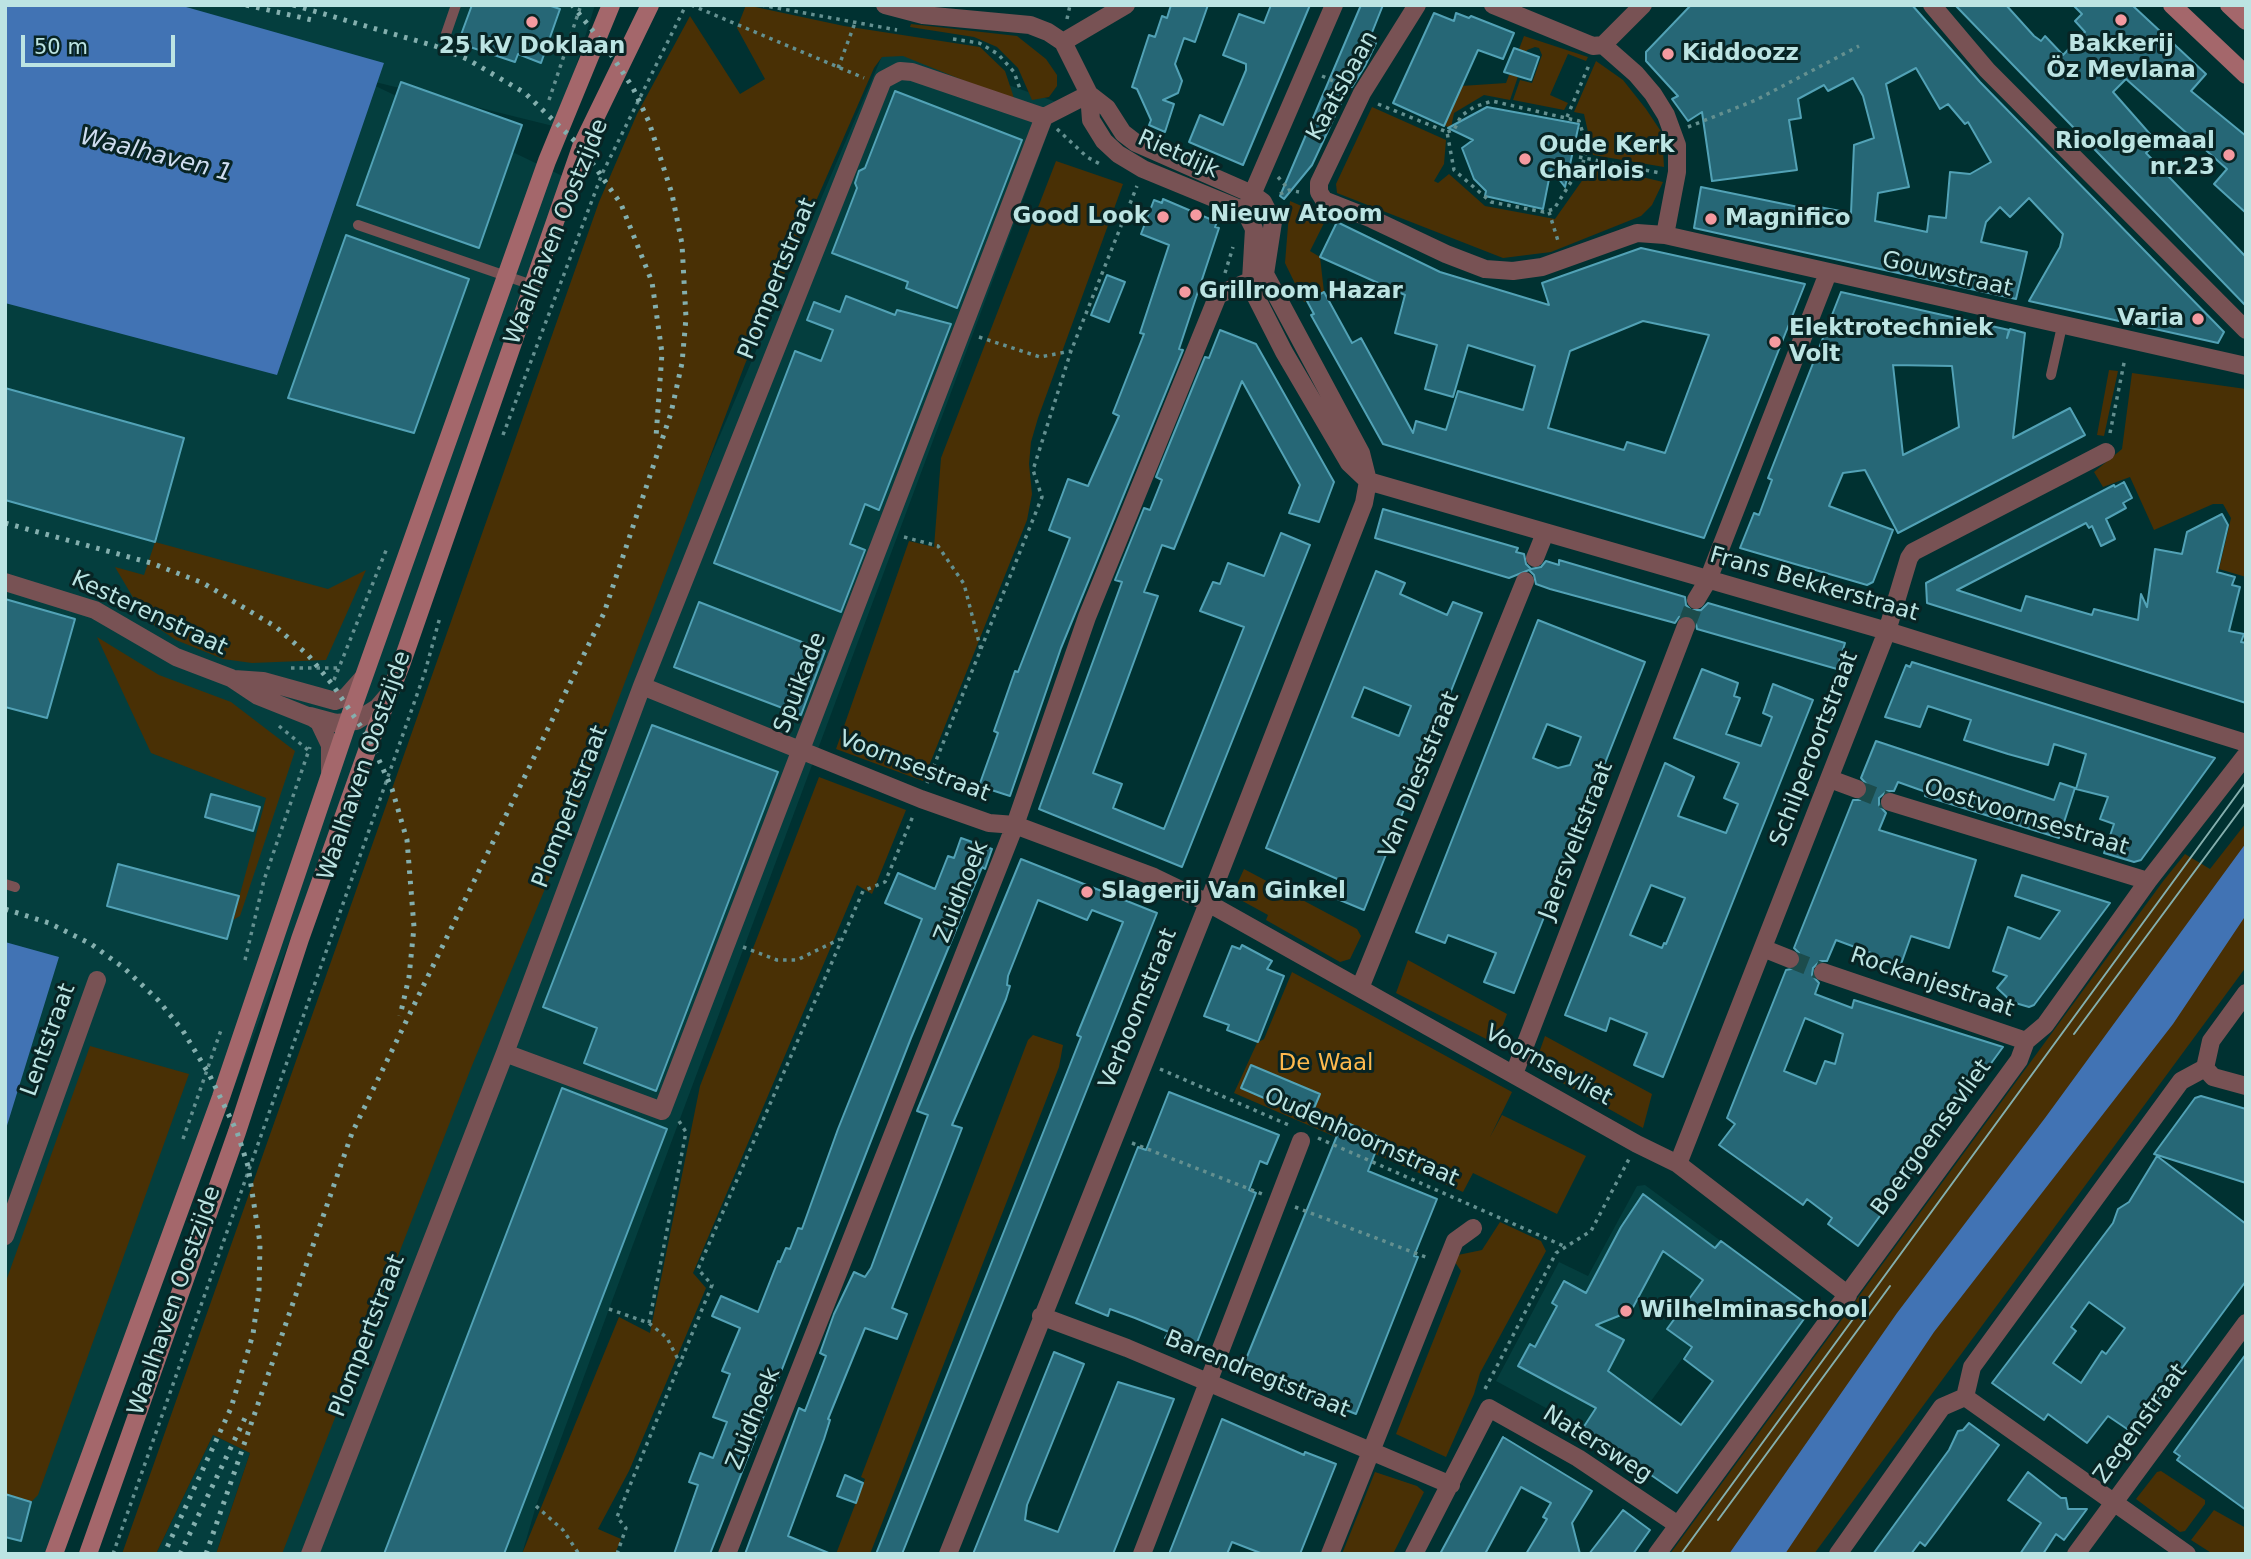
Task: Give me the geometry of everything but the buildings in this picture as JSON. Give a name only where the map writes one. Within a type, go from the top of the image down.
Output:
[{"type":"main road","name":"Waalhaven Oostzijde","points":[[54,1554],[221,1097],[330,774],[547,161],[611,5]]},
{"type":"main road","name":"Waalhaven Oostzijde","points":[[88,1554],[360,773],[394,686],[589,129],[650,5]]},
{"type":"main road","points":[[2172,5],[2246,75]]},
{"type":"main road","points":[[2229,5],[2246,21]]},
{"type":"street","points":[[886,5],[923,15],[1030,25],[1063,42],[1126,5]]},
{"type":"street","points":[[1334,5],[1245,211],[1254,229],[1258,277],[1362,453],[1368,481]]},
{"type":"street","name":"Kaatsbaan","points":[[1417,5],[1355,90],[1319,183],[1319,192],[1324,200],[1485,269],[1513,271],[1564,259]]},
{"type":"street","points":[[1493,5],[1598,46],[1645,84],[1674,133],[1678,162],[1665,235]]},
{"type":"street","points":[[1598,46],[1643,5]]},
{"type":"street","points":[[1932,5],[1987,70],[2246,330]]},
{"type":"street","name":"Rietdijk","points":[[1063,42],[1089,94],[1091,120],[1118,154],[1143,169],[1245,211]]},
{"type":"street","points":[[882,82],[900,71],[912,72],[1044,117],[1089,94]]},
{"type":"street","name":"Plompertstraat","points":[[310,1554],[505,1053],[642,686],[882,82]]},
{"type":"street","name":"Rietdijk","points":[[1089,94],[1107,108],[1123,133],[1136,143],[1252,194]]},
{"type":"street","name":"Spuikade","points":[[667,1101],[1044,117]]},
{"type":"street","points":[[1252,194],[1263,202],[1273,222],[1258,277]]},
{"type":"street","name":"Gouwstraat","points":[[1564,259],[1637,233],[1665,235],[2246,366]]},
{"type":"street","points":[[1696,600],[1708,580],[1828,273]]},
{"type":"street","points":[[1217,295],[1258,277]]},
{"type":"street","name":"Zuidhoek","points":[[727,1554],[1015,825],[1087,617],[1217,295]]},
{"type":"street","name":"Schilperoortstraat","points":[[1678,1164],[1765,949],[1887,631],[1913,552],[2106,452]]},
{"type":"street","name":"Frans Bekkerstraat","points":[[1368,481],[1887,631],[2246,743]]},
{"type":"street","name":"Verboomstraat","points":[[948,1554],[1142,1062],[1208,903],[1364,503],[1368,481]]},
{"type":"street","points":[[1535,558],[1545,533]]},
{"type":"street","name":"Van Dieststraat","points":[[1360,988],[1525,581]]},
{"type":"street","name":"Kesterenstraat","points":[[5,582],[95,610],[176,657],[231,678],[258,696],[329,722],[351,719]]},
{"type":"street","name":"Jaersveltstraat","points":[[1514,1074],[1686,626]]},
{"type":"street","points":[[326,700],[340,700],[352,692],[369,664]]},
{"type":"street","name":"Kesterenstraat","points":[[231,678],[262,681],[326,700],[351,719]]},
{"type":"street","points":[[360,773],[363,744],[351,719],[383,703],[394,686]]},
{"type":"street","name":"Voornsestraat","points":[[642,686],[920,799],[989,823],[1015,825],[1154,877],[1208,903]]},
{"type":"street","name":"Kesterenstraat","points":[[306,715],[318,722],[330,745],[330,774]]},
{"type":"street","name":"Boergoensevliet","points":[[1657,1554],[2019,1060],[2026,1041],[2045,1025],[2148,881],[2246,755]]},
{"type":"street","points":[[1830,779],[1857,789]]},
{"type":"street","name":"Oostvoornsestraat","points":[[1890,802],[2148,881]]},
{"type":"street","name":"Voornsevliet","points":[[1208,903],[1637,1144],[1678,1164],[1848,1295]]},
{"type":"street","points":[[1765,949],[1790,959]]},
{"type":"street","name":"Rockanjestraat","points":[[1823,972],[2026,1041]]},
{"type":"street","name":"Lentstraat","points":[[5,1236],[97,980]]},
{"type":"street","points":[[2206,1069],[2211,1041],[2246,993]]},
{"type":"street","points":[[505,1053],[662,1111],[667,1101]]},
{"type":"street","points":[[2206,1069],[2213,1077],[2246,1086]]},
{"type":"street","points":[[1965,1397],[1972,1367],[2181,1081],[2206,1069]]},
{"type":"street","points":[[1142,1554],[1303,1135]]},
{"type":"street","points":[[1330,1554],[1455,1241],[1473,1228]]},
{"type":"street","name":"Barendregtstraat","points":[[1041,1316],[1209,1382],[1451,1485]]},
{"type":"street","name":"Zegenstraat","points":[[2076,1554],[2246,1323]]},
{"type":"street","points":[[1965,1397],[2187,1554]]},
{"type":"street","points":[[1838,1554],[1942,1407],[1965,1397]]},
{"type":"street","points":[[1414,1554],[1489,1408]]},
{"type":"street","name":"Natersweg","points":[[1489,1408],[1578,1458],[1678,1525]]},
{"type":"lane","points":[[446,34],[456,5]]},
{"type":"lane","points":[[358,225],[535,286]]},
{"type":"lane","points":[[2051,375],[2062,326]]},
{"type":"path","points":[[689,5],[838,68],[882,82]]},
{"type":"path","name":"Waalhaven Oostzijde","points":[[499,446],[599,182],[689,5]]},
{"type":"path","points":[[761,5],[910,32]]},
{"type":"path","points":[[838,68],[855,23]]},
{"type":"path","points":[[952,39],[984,45],[1004,58],[1014,72],[1023,99],[1044,117]]},
{"type":"path","points":[[1567,117],[1598,46]]},
{"type":"path","points":[[1674,133],[1756,100],[1859,46]]},
{"type":"path","points":[[1330,79],[1374,102],[1447,132],[1454,130],[1461,116],[1484,101],[1567,117],[1579,121],[1587,146],[1585,159],[1558,206],[1549,212],[1487,200],[1454,170],[1447,132]]},
{"type":"path","points":[[1579,158],[1676,176]]},
{"type":"path","points":[[617,1554],[626,1528],[617,1517],[712,1285],[698,1269],[863,891],[886,882],[1042,497],[1033,470],[1071,352],[1137,184],[1150,190]]},
{"type":"path","points":[[1217,295],[1245,211]]},
{"type":"path","points":[[1549,212],[1564,259]]},
{"type":"path","points":[[962,332],[1040,357],[1071,352]]},
{"type":"path","points":[[2106,452],[2128,341]]},
{"type":"path","points":[[898,535],[938,546],[964,584],[981,650]]},
{"type":"path","name":"Waalhaven Oostzijde","points":[[113,1554],[420,686],[442,609]]},
{"type":"path","points":[[755,952],[777,960],[797,960],[842,938]]},
{"type":"path","name":"Oudenhoornstraat","points":[[1142,1062],[1303,1135],[1566,1247]]},
{"type":"path","points":[[649,1323],[686,1132],[667,1101]]},
{"type":"path","points":[[1489,1408],[1485,1390],[1556,1253],[1591,1231],[1637,1144]]},
{"type":"path","points":[[609,1309],[649,1323],[667,1338],[681,1365]]},
{"type":"path","points":[[536,1506],[563,1530],[579,1554]]},
{"type":"shaded area","points":[[93,5],[595,5],[557,127],[359,78],[577,183],[57,1554],[5,1554],[5,275]]},
{"type":"shaded area","points":[[888,42],[1059,103],[536,1506],[522,1554],[271,1554],[559,812]]},
{"type":"shaded area","name":"Wilhelminaschool","points":[[1645,1185],[1752,1264],[1651,1401],[1617,1378],[1583,1428],[1496,1381],[1559,1262],[1588,1276],[1637,1186]]},
{"type":"shaded area","points":[[213,1435],[250,1453],[216,1554],[156,1554]]},
{"type":"green space","points":[[746,5],[844,26],[980,47],[1005,71],[1014,98],[1012,100],[903,56],[882,57],[874,68],[745,364],[568,833],[471,1068],[282,1554],[216,1554],[250,1453],[213,1435],[156,1554],[122,1554],[599,202],[637,114],[690,16],[740,94],[765,79],[737,28]]},
{"type":"green space","points":[[911,24],[1017,36],[1046,59],[1057,75],[1057,86],[1049,97],[1032,100],[1018,68],[997,47],[974,37],[910,27]]},
{"type":"green space","points":[[1524,36],[1588,57],[1586,61],[1568,54],[1550,95],[1568,103],[1564,110],[1513,100],[1520,80],[1532,83],[1542,55],[1539,48],[1535,47],[1527,50],[1510,100],[1484,95],[1454,113],[1451,128],[1443,125],[1461,86],[1506,83]]},
{"type":"green space","points":[[1596,61],[1623,80],[1662,133],[1664,167],[1593,155],[1584,114],[1574,112]]},
{"type":"green space","points":[[1372,107],[1446,140],[1444,164],[1434,181],[1438,183],[1449,174],[1485,206],[1555,219],[1591,168],[1596,166],[1663,182],[1652,205],[1641,216],[1551,252],[1503,258],[1337,193],[1336,184]]},
{"type":"green space","points":[[1056,161],[1123,184],[1031,442],[1029,464],[1032,494],[1027,520],[923,781],[836,749],[909,541],[934,547],[941,458]]},
{"type":"green space","points":[[1290,201],[1327,217],[1310,251],[1320,257],[1324,292],[1304,302],[1285,263]]},
{"type":"green space","points":[[2109,370],[2118,371],[2104,436],[2097,435]]},
{"type":"green space","points":[[2132,373],[2246,389],[2246,577],[2219,569],[2231,518],[2223,504],[2213,504],[2154,530],[2130,477],[2103,487],[2094,472],[2122,449]]},
{"type":"green space","points":[[155,542],[328,589],[366,570],[326,660],[252,663],[223,659],[176,640],[144,616],[115,567],[144,575]]},
{"type":"green space","points":[[97,637],[159,675],[231,702],[295,751],[240,916],[233,920],[266,798],[151,753]]},
{"type":"green space","points":[[819,777],[906,810],[872,894],[857,885],[693,1273],[706,1288],[629,1471],[598,1529],[621,1539],[615,1554],[522,1554],[619,1317],[650,1333],[700,1086]]},
{"type":"green space","points":[[2246,823],[2246,967],[1814,1554],[1670,1554],[2164,880],[2185,854],[2210,869]]},
{"type":"green space","points":[[1244,869],[1357,929],[1361,936],[1350,959],[1340,962],[1266,920],[1268,915],[1237,898],[1239,893],[1234,891]]},
{"type":"green space","points":[[1408,960],[1507,1014],[1497,1041],[1492,1042],[1396,993]]},
{"type":"green space","name":"De Waal","points":[[1292,972],[1512,1092],[1490,1137],[1502,1115],[1586,1156],[1557,1214],[1473,1173],[1463,1192],[1234,1093],[1257,1043],[1264,1039]]},
{"type":"green space","points":[[1033,1035],[1063,1045],[1059,1067],[870,1554],[836,1554],[865,1479],[861,1477],[1028,1040]]},
{"type":"green space","points":[[1545,1036],[1652,1094],[1643,1128],[1534,1067]]},
{"type":"green space","points":[[90,1046],[189,1074],[38,1495],[31,1502],[5,1494],[5,1284]]},
{"type":"green space","points":[[1500,1222],[1541,1241],[1546,1251],[1480,1373],[1474,1394],[1446,1457],[1396,1434],[1461,1271],[1455,1262],[1458,1255],[1482,1250]]},
{"type":"green space","points":[[2161,1471],[2205,1500],[2205,1504],[2185,1531],[2180,1532],[2136,1499],[2157,1472]]},
{"type":"green space","points":[[1375,1472],[1417,1486],[1424,1492],[1393,1554],[1342,1554]]},
{"type":"green space","points":[[2214,1510],[2246,1528],[2246,1554],[2213,1554],[2191,1540]]},
{"type":"water","name":"Waalhaven 1","points":[[5,5],[179,5],[384,63],[277,375],[5,303]]},
{"type":"water","points":[[2246,843],[2246,915],[2173,1024],[1934,1332],[1785,1554],[1729,1554],[1897,1313],[2045,1118]]},
{"type":"water","points":[[5,942],[59,957],[5,1132]]},
{"type":"tunnel","points":[[1686,626],[1696,600]]},
{"type":"tunnel","points":[[1857,789],[1890,802]]},
{"type":"tunnel","points":[[1790,959],[1823,972]]},
{"type":"tram line","points":[[1681,1554],[2246,782]]},
{"type":"tram line","points":[[2074,1034],[2246,802]]},
{"type":"tram line","points":[[1718,1520],[1890,1286]]},
{"type":"railway","points":[[246,5],[312,20]]},
{"type":"railway","points":[[293,5],[435,46],[467,59],[525,93],[581,147],[621,204],[652,282],[662,353],[656,437]]},
{"type":"railway","points":[[206,1554],[352,1133],[604,613],[671,413],[682,363],[686,318],[682,244],[672,194],[649,122],[633,88],[606,47],[572,5]]},
{"type":"railway","points":[[5,523],[151,563],[203,583],[276,627],[308,655],[332,684],[370,740],[392,789],[407,840],[414,927],[409,977],[400,1016]]},
{"type":"railway","points":[[5,909],[49,923],[91,944],[124,968],[158,1000],[183,1031],[210,1076],[237,1132],[248,1166],[260,1243],[259,1291],[253,1334],[231,1408],[164,1554]]},
{"type":"railway","points":[[180,1554],[245,1418]]},
{"type":"place","name":"Bakkerij Öz Mevlana","points":[[2121,20]]},
{"type":"place","name":"25 kV Doklaan","points":[[532,22]]},
{"type":"place","name":"Kiddoozz","points":[[1668,54]]},
{"type":"place","name":"Rioolgemaal nr.23","points":[[2229,155]]},
{"type":"place","name":"Oude Kerk Charlois","points":[[1525,159]]},
{"type":"place","name":"Nieuw Atoom","points":[[1196,215]]},
{"type":"place","name":"Good Look","points":[[1163,217]]},
{"type":"place","name":"Magnifico","points":[[1711,219]]},
{"type":"place","name":"Grillroom Hazar","points":[[1185,292]]},
{"type":"place","name":"Varia","points":[[2198,319]]},
{"type":"place","name":"Elektrotechniek Volt","points":[[1775,342]]},
{"type":"place","name":"Slagerij Van Ginkel","points":[[1087,892]]},
{"type":"place","name":"Wilhelminaschool","points":[[1626,1311]]}]
